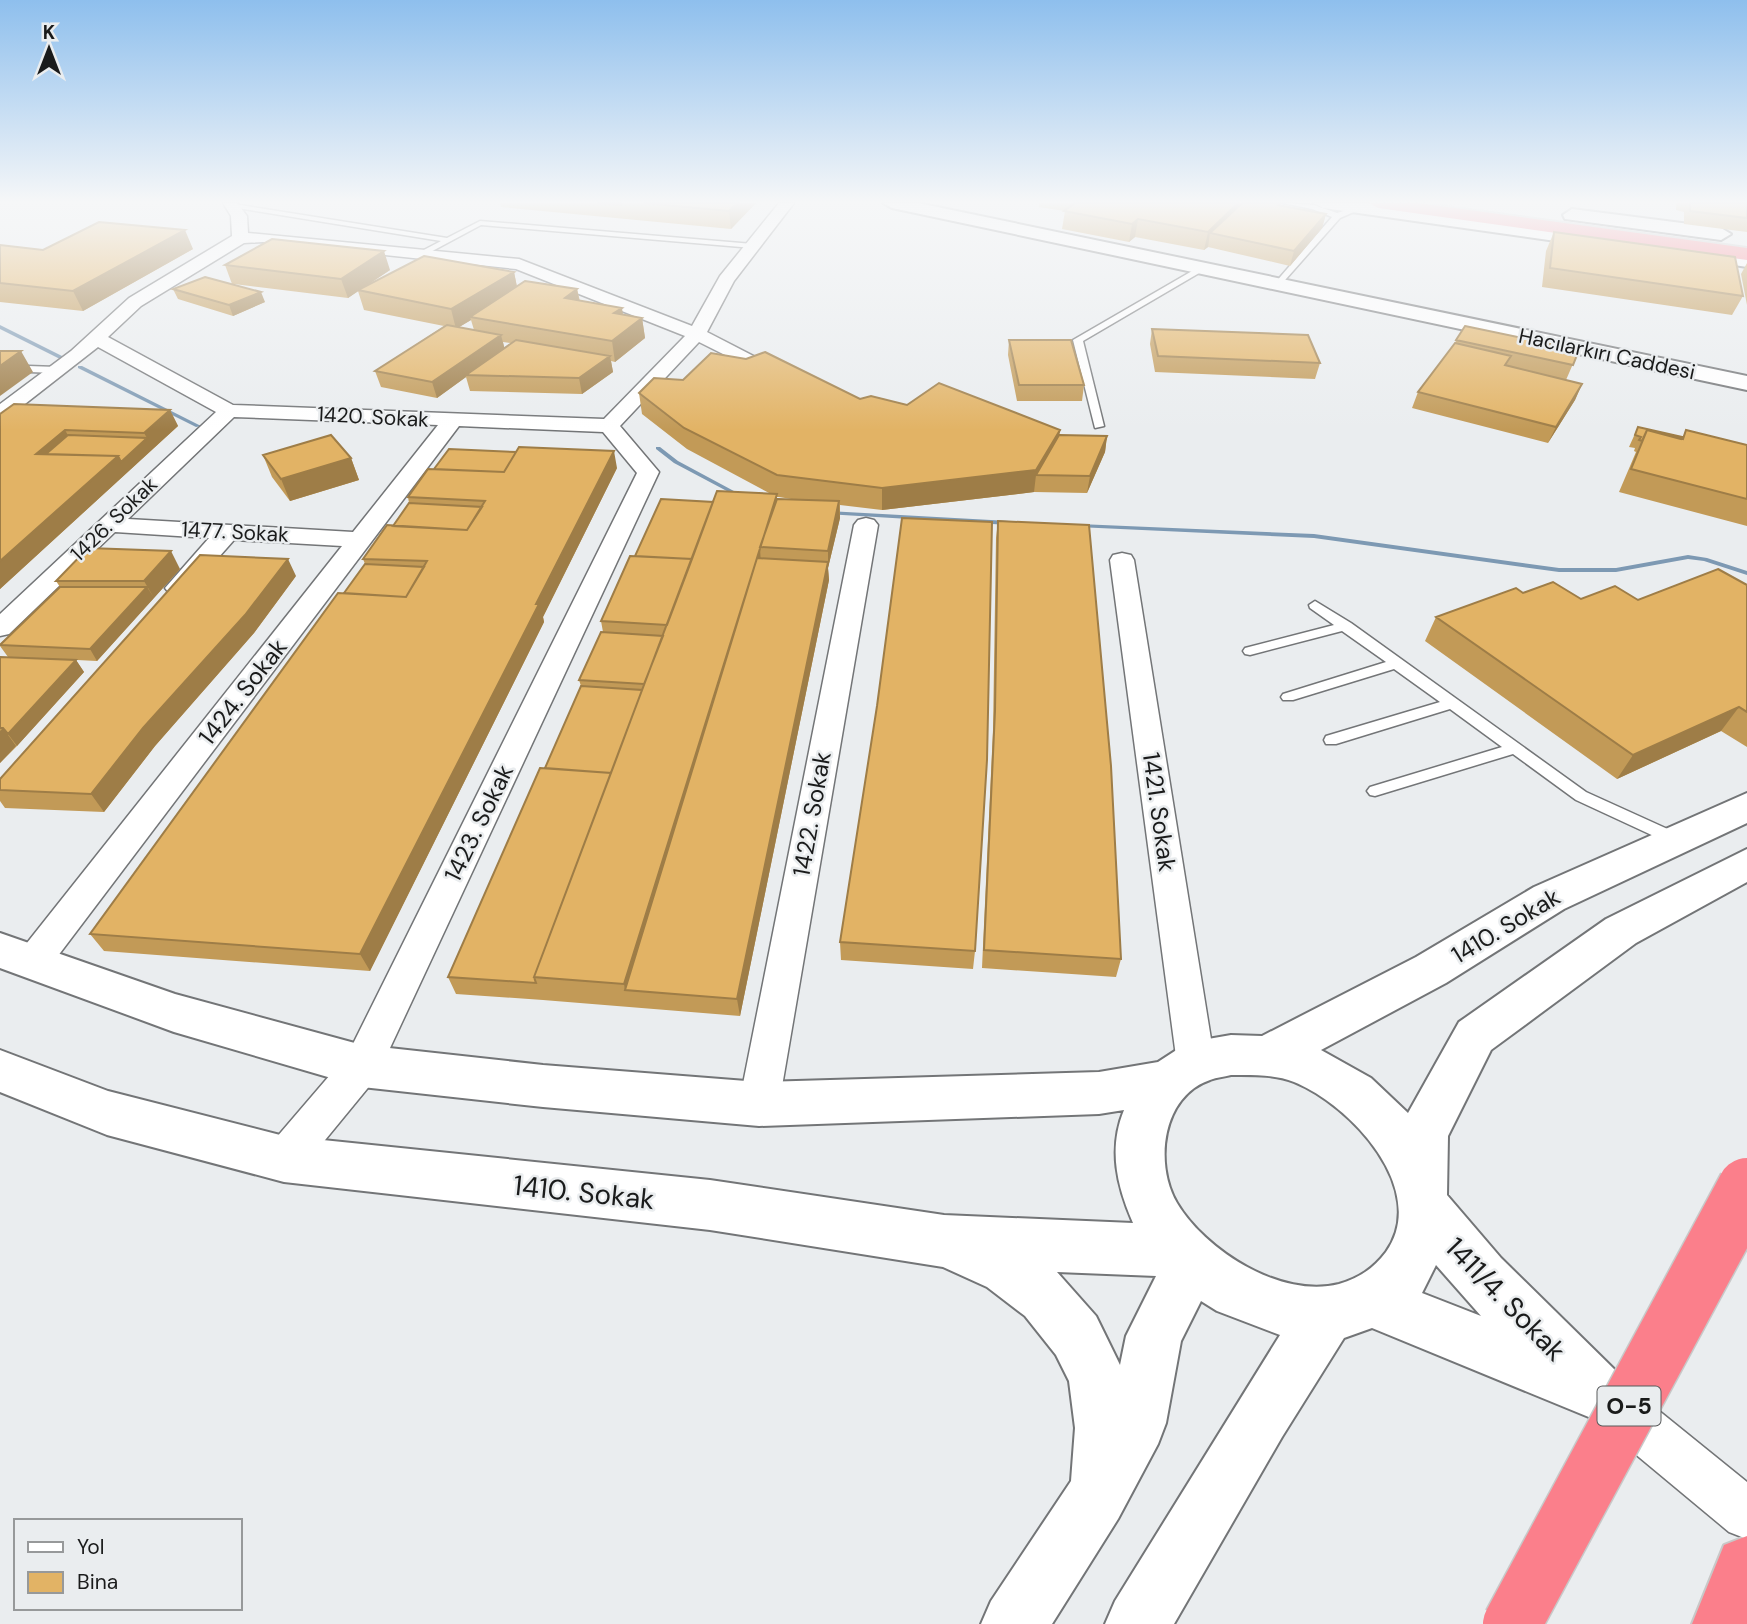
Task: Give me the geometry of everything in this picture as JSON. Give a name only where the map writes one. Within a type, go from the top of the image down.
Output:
[{"type":"highway","name":"O-5","points":[[1512,1624],[1747,1187]]},
{"type":"highway","points":[[1725,1624],[1747,1568]]},
{"type":"street","points":[[0,414],[57,370],[135,302],[174,279]]},
{"type":"street","points":[[557,279],[697,334],[803,386]]},
{"type":"street","points":[[609,426],[697,334],[727,279]]},
{"type":"street","name":"Hacılarkırı Caddesi","points":[[1248,279],[1747,383]]},
{"type":"street","name":"1420. Sokak","points":[[94,338],[229,411],[609,426]]},
{"type":"street","name":"1426. Sokak","points":[[0,628],[229,411]]},
{"type":"street","name":"1424. Sokak","points":[[16,956],[361,540],[452,421]]},
{"type":"street","name":"1423. Sokak","points":[[284,1159],[362,1066],[648,472],[609,426]]},
{"type":"street","name":"1477. Sokak","points":[[109,524],[361,540]]},
{"type":"street","name":"1422. Sokak","points":[[759,1104],[866,525]]},
{"type":"street","points":[[157,612],[228,532]]},
{"type":"street","name":"1421. Sokak","points":[[1122,560],[1182,1073]]},
{"type":"street","name":"1410. Sokak","points":[[1269,1055],[1431,970],[1549,898],[1747,807]]},
{"type":"street","points":[[1138,1624],[1261,1416],[1350,1308],[1406,1273],[1422,1234],[1423,1134],[1475,1036],[1546,982],[1621,931],[1747,864]]},
{"type":"street","points":[[16,956],[174,1013],[362,1066],[543,1086],[759,1104],[1086,1094],[1182,1073],[1231,1055],[1269,1055],[1309,1066],[1347,1087],[1380,1115],[1405,1150],[1421,1196]]},
{"type":"street","name":"1410. Sokak","points":[[0,1071],[107,1113],[284,1159],[710,1205],[944,1241],[1187,1256]]},
{"type":"street","name":"1411/4. Sokak","points":[[1182,1073],[1149,1108],[1139,1140],[1141,1177],[1155,1215],[1187,1256],[1223,1287],[1274,1309],[1350,1308],[1596,1391]]},
{"type":"street","name":"1411/4. Sokak","points":[[1421,1196],[1440,1230],[1509,1305],[1596,1391],[1747,1514]]},
{"type":"street","points":[[944,1241],[1007,1269],[1034,1288],[1065,1319],[1091,1362],[1102,1401],[1105,1427],[1096,1497]]},
{"type":"street","points":[[1014,1624],[1096,1497],[1137,1423],[1154,1336],[1187,1256]]},
{"type":"lane","points":[[1099,426],[1078,340],[1185,279]]},
{"type":"lane","points":[[1278,285],[1282,279]]},
{"type":"lane","points":[[0,369],[57,370]]},
{"type":"lane","points":[[1315,605],[1581,796],[1677,839]]},
{"type":"lane","points":[[1250,651],[1346,626]]},
{"type":"lane","points":[[1288,697],[1398,663]]},
{"type":"lane","points":[[1331,740],[1453,703]]},
{"type":"lane","points":[[1375,791],[1516,748]]},
{"type":"building","points":[[0,279],[95,279],[73,291],[0,283]]},
{"type":"building","points":[[200,279],[212,279],[261,292],[229,305],[173,289]]},
{"type":"building","points":[[380,279],[502,279],[451,309],[358,290]]},
{"type":"building","points":[[1624,279],[1739,279],[1743,296]]},
{"type":"building","points":[[525,281],[577,289],[565,298],[622,308],[614,313],[642,318],[612,341],[470,317]]},
{"type":"building","points":[[447,325],[501,335],[432,382],[375,371]]},
{"type":"building","points":[[1465,326],[1579,350],[1573,365],[1456,340]]},
{"type":"building","points":[[1152,329],[1308,335],[1320,363],[1158,356]]},
{"type":"building","points":[[516,340],[610,356],[579,378],[466,375]]},
{"type":"building","points":[[1009,340],[1071,340],[1084,385],[1019,385]]},
{"type":"building","points":[[1455,343],[1511,356],[1505,365],[1582,384],[1556,427],[1418,392]]},
{"type":"building","points":[[0,351],[21,351],[0,366]]},
{"type":"building","points":[[765,352],[860,399],[871,396],[907,405],[939,383],[1060,430],[1036,470],[882,488],[777,475],[684,428],[639,393],[654,378],[683,380],[711,353],[746,359]]},
{"type":"building","points":[[14,404],[170,410],[144,433],[65,430],[36,454],[118,456],[0,561],[0,414]]},
{"type":"building","points":[[1638,427],[1682,437],[1681,439],[1647,430],[1642,441],[1639,440],[1641,437],[1635,435]]},
{"type":"building","points":[[1647,430],[1683,439],[1686,430],[1747,445],[1747,499],[1631,469]]},
{"type":"building","points":[[68,435],[147,438],[121,462],[118,456],[46,454]]},
{"type":"building","points":[[331,435],[351,458],[281,479],[263,455]]},
{"type":"building","points":[[1059,435],[1107,436],[1090,476],[1036,475]]},
{"type":"building","points":[[519,447],[614,451],[360,954],[90,934],[338,593],[406,597],[427,561],[363,559],[387,525],[467,530],[485,501],[408,497],[428,469],[504,472]]},
{"type":"building","points":[[449,449],[516,452],[504,472],[434,469]]},
{"type":"building","points":[[717,491],[777,494],[624,984],[534,977]]},
{"type":"building","points":[[661,499],[713,502],[692,559],[635,556]]},
{"type":"building","points":[[777,499],[839,501],[828,551],[760,547]]},
{"type":"building","points":[[409,503],[482,507],[467,530],[393,526]]},
{"type":"building","points":[[902,518],[992,522],[987,760],[975,951],[840,942],[877,706]]},
{"type":"building","points":[[998,521],[1089,525],[1111,766],[1121,959],[984,950],[995,711]]},
{"type":"building","points":[[88,548],[171,551],[144,581],[56,581]]},
{"type":"building","points":[[200,555],[288,559],[245,615],[143,728],[91,794],[0,790],[0,779]]},
{"type":"building","points":[[630,556],[692,559],[667,625],[601,621]]},
{"type":"building","points":[[757,558],[828,562],[737,999],[625,990]]},
{"type":"building","points":[[365,564],[424,567],[406,597],[344,593]]},
{"type":"building","points":[[1718,569],[1747,585],[1747,712],[1739,707],[1633,755],[1436,617],[1516,588],[1523,593],[1553,582],[1581,599],[1615,586],[1638,600]]},
{"type":"building","points":[[60,587],[147,587],[90,649],[0,645]]},
{"type":"building","points":[[601,632],[663,636],[644,684],[579,680]]},
{"type":"building","points":[[0,657],[76,660],[8,734],[0,728]]},
{"type":"building","points":[[581,686],[642,690],[611,773],[545,768]]},
{"type":"building","points":[[540,768],[611,773],[534,977],[536,983],[448,977]]},
{"type":"waterway","points":[[0,327],[62,358]]},
{"type":"waterway","points":[[80,367],[198,426]]},
{"type":"waterway","points":[[658,448],[676,462],[742,497]]},
{"type":"waterway","points":[[828,513],[1009,523]]},
{"type":"waterway","points":[[1079,526],[1314,536],[1559,570],[1616,570],[1688,557],[1705,559],[1747,573]]}]
